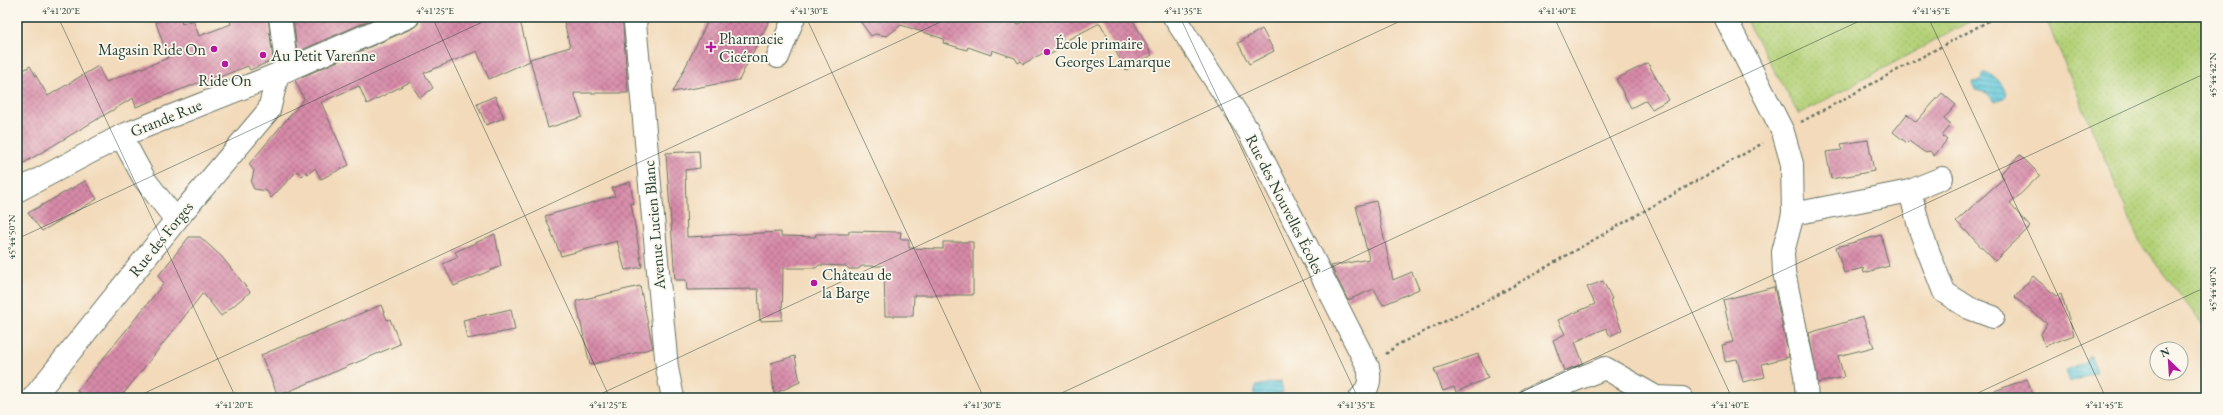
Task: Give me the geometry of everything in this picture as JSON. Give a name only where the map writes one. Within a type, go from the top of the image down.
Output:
[{"type":"street","points":[[280,17],[282,72]]},
{"type":"street","name":"Grande Rue","points":[[17,191],[121,136],[282,72],[408,17]]},
{"type":"street","name":"Avenue Lucien Blanc","points":[[638,17],[635,23],[666,360],[673,398]]},
{"type":"street","points":[[778,57],[794,17]]},
{"type":"street","name":"Rue des Nouvelles Écoles","points":[[1174,17],[1249,132],[1358,346],[1368,367],[1371,379],[1366,392],[1360,398]]},
{"type":"street","points":[[1725,17],[1783,132],[1792,164],[1793,214],[1784,252],[1784,272],[1805,376],[1807,398]]},
{"type":"street","name":"Rue des Forges","points":[[33,398],[176,220],[268,110],[282,72]]},
{"type":"street","points":[[121,136],[145,180],[176,220]]},
{"type":"street","points":[[1793,214],[1910,191],[1942,178]]},
{"type":"street","points":[[1910,191],[1920,230],[1944,292],[1969,308],[1992,317]]},
{"type":"street","points":[[1530,398],[1606,368],[1656,397],[1682,398]]},
{"type":"path","points":[[1368,367],[1397,346],[1492,298],[1783,132],[1996,17]]},
{"type":"green space","points":[[1744,17],[1978,17],[1799,114]]},
{"type":"green space","points":[[2052,17],[2206,17],[2206,329],[2140,243],[2047,21]]},
{"type":"water","points":[[1984,74],[1992,75],[1998,80],[2007,94],[2005,98],[1994,101],[1987,93],[1975,90],[1973,82],[1980,81]]},
{"type":"water","points":[[2091,355],[2097,372],[2070,382],[2066,370],[2086,362],[2087,357]]},
{"type":"water","points":[[1281,381],[1283,393],[1261,398],[1254,395],[1256,386]]},
{"type":"building","points":[[154,17],[180,17],[182,24],[193,20],[199,36],[231,24],[229,17],[268,17],[273,60],[250,70],[248,66],[217,78],[216,76],[136,107],[133,98],[17,167],[17,74],[30,66],[48,96],[98,66],[106,82],[168,58]]},
{"type":"building","points":[[293,17],[377,17],[297,52]]},
{"type":"building","points":[[420,17],[519,17],[530,61],[489,79],[477,51],[424,73],[433,88],[420,98],[410,82],[367,104],[359,86],[321,102],[349,165],[321,179],[315,168],[308,174],[306,172],[302,176],[297,171],[271,198],[267,191],[254,189],[251,183],[254,171],[249,164],[304,99],[295,80],[413,28],[418,24]]},
{"type":"building","points":[[563,17],[624,17],[623,24],[628,93],[574,93],[582,117],[548,128],[530,59],[570,47]]},
{"type":"building","points":[[710,17],[771,17],[739,80],[673,92]]},
{"type":"building","points":[[857,17],[996,17],[1019,24],[1032,17],[1131,17],[1152,55],[1126,70],[1100,23],[1067,40],[1069,44],[1047,56],[1045,52],[1023,64],[1021,61],[1018,63],[1015,58],[992,50],[991,55],[968,47],[967,50],[943,43],[944,39],[901,25],[887,36],[875,34],[871,36]]},
{"type":"building","points":[[1262,29],[1274,51],[1249,64],[1238,43]]},
{"type":"building","points":[[1648,63],[1668,100],[1652,109],[1646,100],[1631,108],[1616,79]]},
{"type":"building","points":[[1942,93],[1956,105],[1944,119],[1951,125],[1942,136],[1947,140],[1934,156],[1930,151],[1924,152],[1909,141],[1907,143],[1893,132],[1907,114],[1916,122]]},
{"type":"building","points":[[495,96],[504,118],[486,125],[477,104]]},
{"type":"building","points":[[1868,140],[1874,171],[1831,179],[1826,152],[1842,150],[1841,144]]},
{"type":"building","points":[[699,151],[700,168],[685,170],[687,237],[781,232],[781,236],[815,237],[816,234],[849,234],[849,231],[901,232],[900,239],[909,239],[909,248],[943,249],[943,242],[973,242],[973,295],[914,295],[913,316],[885,316],[884,266],[862,266],[858,269],[849,269],[846,266],[819,265],[816,268],[783,268],[782,320],[760,321],[758,289],[687,290],[686,280],[675,280],[666,153]]},
{"type":"building","points":[[2020,155],[2040,175],[2010,204],[2030,227],[1995,261],[1956,221],[2004,178],[2000,174]]},
{"type":"building","points":[[85,181],[97,199],[42,231],[28,213]]},
{"type":"building","points":[[630,182],[634,204],[631,203],[642,267],[625,270],[617,241],[561,256],[545,216],[615,196],[612,188]]},
{"type":"building","points":[[1376,201],[1393,280],[1412,272],[1419,289],[1383,305],[1374,289],[1348,300],[1331,266],[1369,259],[1356,206]]},
{"type":"building","points":[[495,234],[501,266],[454,286],[443,264],[458,257],[455,252]]},
{"type":"building","points":[[1881,235],[1889,266],[1864,273],[1863,268],[1844,273],[1836,247]]},
{"type":"building","points":[[189,237],[200,237],[222,257],[250,292],[221,316],[203,293],[120,398],[86,398],[77,391],[164,283],[158,276]]},
{"type":"building","points":[[2033,276],[2056,296],[2061,294],[2074,335],[2045,346],[2041,334],[2047,324],[2015,297]]},
{"type":"building","points":[[1603,281],[1612,299],[1610,300],[1622,330],[1610,336],[1606,328],[1575,342],[1583,363],[1564,371],[1553,340],[1565,334],[1558,320],[1595,304],[1587,287]]},
{"type":"building","points":[[640,286],[653,348],[590,365],[576,301]]},
{"type":"building","points":[[1774,287],[1789,357],[1762,364],[1765,377],[1743,382],[1737,359],[1725,361],[1722,345],[1733,342],[1723,300]]},
{"type":"building","points":[[381,305],[387,320],[390,319],[400,344],[278,396],[261,355]]},
{"type":"building","points":[[511,309],[515,330],[467,339],[463,320]]},
{"type":"building","points":[[1863,317],[1874,347],[1838,356],[1844,377],[1818,383],[1809,333]]},
{"type":"building","points":[[1478,354],[1488,378],[1456,392],[1454,387],[1443,391],[1434,369]]},
{"type":"building","points":[[795,356],[800,382],[774,394],[771,363]]},
{"type":"building","points":[[2027,379],[2034,398],[1981,398],[1981,396]]},
{"type":"place","name":"Pharmacie Cicéron","points":[[711,47]]},
{"type":"place","name":"Magasin Ride On","points":[[214,49]]},
{"type":"place","name":"École primaire Georges Lamarque","points":[[1047,52]]},
{"type":"place","name":"Au Petit Varenne","points":[[263,55]]},
{"type":"place","name":"Ride On","points":[[225,64]]},
{"type":"place","name":"Château de la Barge","points":[[814,283]]}]
